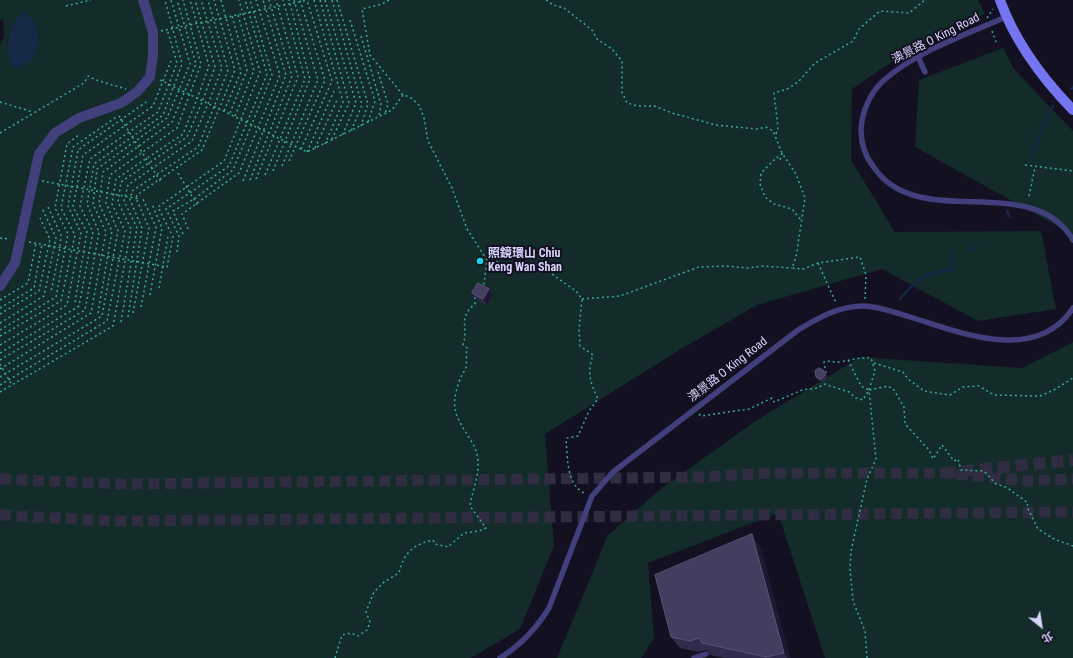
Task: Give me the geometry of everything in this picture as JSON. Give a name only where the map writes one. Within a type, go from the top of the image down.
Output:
[{"type":"main road","points":[[1000,0],[1006,17],[1026,54],[1073,110]]},
{"type":"street","points":[[0,286],[15,263],[39,154],[55,133],[78,118],[121,103],[137,92],[150,77],[154,55],[153,32],[143,0]]},
{"type":"lane","name":"澳景路 O King Road","points":[[1006,17],[918,57],[882,81],[870,98],[864,113],[861,132],[867,157],[875,170],[885,181],[908,193],[933,200],[1011,204],[1036,211],[1058,223],[1073,240]]},
{"type":"lane","points":[[918,57],[925,72]]},
{"type":"lane","name":"澳景路 O King Road","points":[[500,658],[525,639],[549,608],[592,496],[613,472],[696,410],[798,330],[819,317],[839,310],[864,306],[896,312],[984,338],[1014,341],[1035,337],[1047,332],[1059,325],[1073,308]]},
{"type":"lane","points":[[694,658],[706,654]]},
{"type":"path","points":[[66,6],[91,0]]},
{"type":"path","points":[[0,360],[85,310],[99,232],[87,204],[94,164],[163,115],[175,88],[182,64],[165,0]]},
{"type":"path","points":[[1,368],[91,314],[106,232],[93,204],[97,169],[167,118],[190,64],[171,0]]},
{"type":"path","points":[[98,313],[112,231],[99,204],[103,172],[172,122],[196,64],[177,0]]},
{"type":"path","points":[[0,377],[102,316],[118,231],[106,203],[110,175],[177,128],[201,64],[183,0]]},
{"type":"path","points":[[0,385],[107,321],[125,231],[112,204],[112,194],[116,179],[183,134],[198,99],[209,66],[190,0]]},
{"type":"path","points":[[0,392],[113,326],[131,230],[118,202],[122,182],[187,137],[215,68],[195,0]]},
{"type":"path","points":[[121,322],[137,228],[124,201],[128,186],[192,142],[222,68],[201,0]]},
{"type":"path","points":[[128,317],[142,228],[130,197],[132,191],[198,146],[228,70],[208,0]]},
{"type":"path","points":[[136,198],[137,195],[202,150],[235,70],[214,0]]},
{"type":"path","points":[[221,0],[241,72],[224,111]]},
{"type":"path","points":[[29,242],[167,267],[173,237],[158,207],[224,161],[260,72],[239,0]]},
{"type":"path","points":[[177,252],[179,236],[166,209],[229,166],[267,74],[245,0]]},
{"type":"path","points":[[183,234],[173,211],[194,199],[233,170],[272,75],[250,0]]},
{"type":"path","points":[[188,229],[182,214],[239,173],[280,75],[256,0]]},
{"type":"path","points":[[243,181],[286,75],[263,0]]},
{"type":"path","points":[[250,180],[292,76],[269,0]]},
{"type":"path","points":[[256,179],[298,77],[276,0]]},
{"type":"path","points":[[265,175],[305,79],[282,0]]},
{"type":"path","points":[[273,171],[310,79],[290,0]]},
{"type":"path","points":[[282,166],[318,80],[294,0]]},
{"type":"path","points":[[153,32],[307,0],[332,81],[301,149]]},
{"type":"path","points":[[314,0],[343,102],[325,144]]},
{"type":"path","points":[[320,0],[349,103],[331,141]]},
{"type":"path","points":[[325,0],[356,103],[342,136]]},
{"type":"path","points":[[332,0],[362,105],[351,131]]},
{"type":"path","points":[[337,0],[368,104],[361,126]]},
{"type":"path","points":[[335,658],[342,635],[351,633],[358,636],[367,630],[370,622],[366,612],[374,592],[384,582],[399,573],[404,556],[419,543],[432,540],[435,544],[448,547],[464,533],[479,531],[486,528],[470,506],[472,494],[479,475],[474,446],[462,424],[454,402],[462,374],[466,368],[467,348],[464,345],[466,336],[464,331],[464,319],[467,310],[475,304],[474,295],[484,284],[488,260],[467,229],[452,188],[428,141],[424,118],[419,105],[410,96],[403,95],[370,55],[362,9],[382,4],[389,0]]},
{"type":"path","points":[[546,0],[554,5],[564,8],[592,30],[597,39],[612,50],[622,61],[622,92],[627,102],[638,106],[654,106],[716,126],[757,129],[770,128],[776,134],[782,153],[796,174],[805,198],[802,221],[792,268]]},
{"type":"path","points":[[776,134],[778,128],[774,93],[787,89],[798,82],[816,62],[853,41],[859,29],[880,11],[909,13],[925,0]]},
{"type":"path","points":[[289,161],[325,80],[301,1]]},
{"type":"path","points":[[235,116],[254,70],[238,15]]},
{"type":"path","points":[[230,113],[247,70],[232,16]]},
{"type":"path","points":[[350,20],[375,102],[368,122]]},
{"type":"path","points":[[0,352],[79,306],[93,232],[80,206],[90,160],[158,112],[177,63],[168,29]]},
{"type":"path","points":[[361,36],[381,104],[379,116]]},
{"type":"path","points":[[75,302],[87,232],[73,207],[82,155],[154,106],[171,61]]},
{"type":"path","points":[[378,72],[388,104],[385,114]]},
{"type":"path","points":[[0,133],[84,83],[88,76],[96,80],[137,92]]},
{"type":"path","points":[[150,77],[169,84],[202,102],[230,113],[307,152],[392,110],[403,95]]},
{"type":"path","points":[[307,152],[334,91]]},
{"type":"path","points":[[0,345],[67,305],[81,233],[68,206],[78,150],[149,100]]},
{"type":"path","points":[[315,149],[337,100]]},
{"type":"path","points":[[0,102],[34,112]]},
{"type":"path","points":[[116,112],[161,182]]},
{"type":"path","points":[[0,336],[61,301],[75,235],[61,208],[73,147],[118,116]]},
{"type":"path","points":[[0,330],[56,297],[68,234],[55,208],[67,144],[80,134]]},
{"type":"path","points":[[782,153],[780,160],[777,157],[761,173],[760,184],[765,197],[774,204],[792,209],[802,221]]},
{"type":"path","points":[[1025,165],[1073,171]]},
{"type":"path","points":[[1029,196],[1035,167]]},
{"type":"path","points":[[178,173],[198,206]]},
{"type":"path","points":[[41,181],[141,198],[156,227],[141,307]]},
{"type":"path","points":[[133,314],[149,228],[136,198]]},
{"type":"path","points":[[150,295],[162,228],[152,204]]},
{"type":"path","points":[[0,323],[44,296],[56,238],[42,208]]},
{"type":"path","points":[[48,208],[61,235],[60,248],[51,292]]},
{"type":"path","points":[[0,314],[39,291],[50,239],[40,218]]},
{"type":"path","points":[[159,288],[168,236]]},
{"type":"path","points":[[0,238],[15,240]]},
{"type":"path","points":[[0,300],[28,283],[36,243]]},
{"type":"path","points":[[0,308],[34,288],[42,244]]},
{"type":"path","points":[[582,299],[620,296],[699,267],[725,266],[748,268],[761,266],[803,269],[818,263],[860,258],[866,275],[864,306]]},
{"type":"path","points":[[488,260],[492,259],[506,266],[533,263],[550,272],[576,291],[582,299],[578,330],[580,346],[593,355],[588,368],[593,390],[598,399],[589,411],[578,436],[567,438],[566,440],[570,479],[580,491],[592,496]]},
{"type":"path","points":[[818,263],[839,310]]},
{"type":"path","points":[[696,410],[701,416],[749,409],[772,398],[774,402],[802,390],[818,388],[824,384],[849,392],[863,400],[869,390],[875,371],[874,363],[871,358],[861,357],[838,362],[829,360],[824,362],[826,373]]},
{"type":"path","points":[[848,360],[861,386],[869,390],[888,386],[894,390],[904,408],[905,424],[929,450],[933,459],[942,445],[954,461],[958,459],[961,470],[984,471],[996,484],[1006,487],[1028,502],[1027,507],[1038,529],[1054,539],[1073,546]]},
{"type":"path","points":[[874,363],[903,372],[908,379],[924,391],[950,395],[963,387],[979,386],[994,395],[1040,396],[1054,390],[1073,378]]},
{"type":"path","points":[[0,364],[12,385]]},
{"type":"path","points":[[867,658],[865,631],[853,601],[850,569],[851,551],[862,501],[867,480],[876,458],[869,390]]},
{"type":"green space","points":[[0,0],[978,0],[985,14],[896,59],[852,89],[851,160],[895,232],[1041,231],[1056,309],[978,321],[882,269],[757,305],[681,349],[545,434],[554,546],[520,629],[471,658],[0,658],[0,46],[4,36],[3,19],[0,20]],"holes":[[[25,11],[34,20],[38,32],[39,39],[36,51],[33,57],[11,63],[7,48],[7,41],[11,28],[19,16]]]},
{"type":"green space","points":[[1003,48],[1014,69],[1073,131],[1073,235],[915,147],[919,80]]},
{"type":"green space","points":[[1073,342],[1073,658],[825,658],[778,513],[648,563],[654,638],[641,658],[557,658],[608,535],[662,488],[754,422],[860,357],[1022,368]]},
{"type":"water","points":[[25,11],[32,18],[36,26],[38,44],[36,53],[30,60],[23,66],[13,69],[8,53],[8,38],[14,23]]},
{"type":"building","points":[[478,283],[489,289],[483,299],[472,293]]},
{"type":"building","points":[[819,368],[823,370],[825,375],[821,379],[816,377],[815,371]]},
{"type":"building","points":[[752,534],[784,653],[766,657],[702,643],[699,638],[690,641],[671,637],[655,575]]},
{"type":"waterway","points":[[1030,156],[1053,106]]},
{"type":"waterway","points":[[1007,210],[1009,216]]},
{"type":"waterway","points":[[972,250],[977,244]]},
{"type":"waterway","points":[[900,299],[923,277],[936,272],[954,269],[952,251]]},
{"type":"tunnel","points":[[944,473],[1073,460]]},
{"type":"tunnel","points":[[0,479],[122,484],[701,477],[770,473],[944,473],[1027,481],[1073,479]]},
{"type":"tunnel","points":[[0,515],[111,521],[1073,512]]},
{"type":"place","name":"照鏡環山 Chiu Keng Wan Shan","points":[[480,261]]}]
